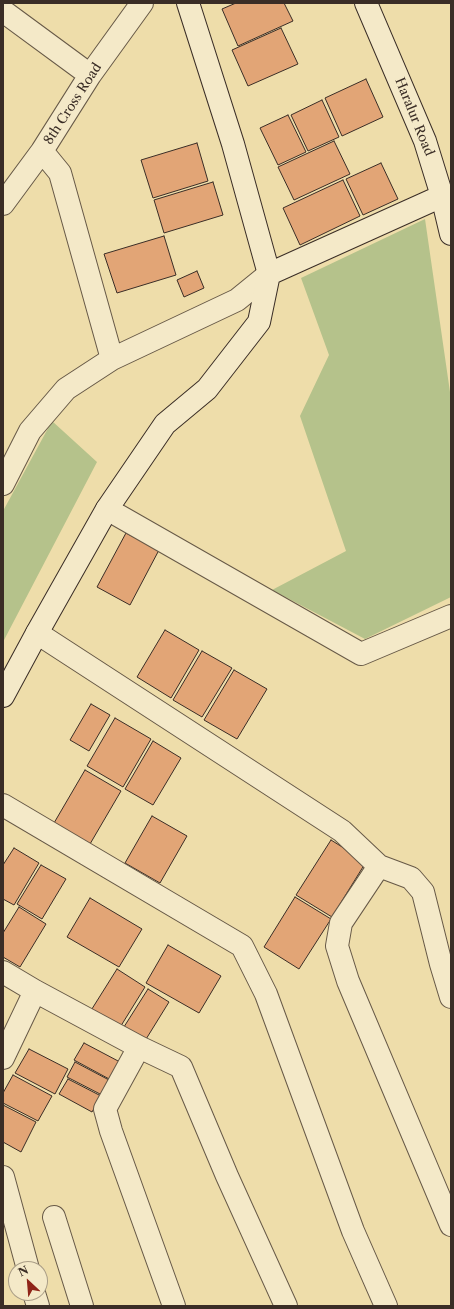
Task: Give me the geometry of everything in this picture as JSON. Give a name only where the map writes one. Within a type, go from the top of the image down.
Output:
[{"type":"street","name":"8th Cross Road","points":[[3,204],[42,151],[90,75],[142,3]]},
{"type":"street","points":[[3,696],[10,674],[37,632],[107,509],[165,424],[207,389],[259,322],[269,274],[234,144],[188,3]]},
{"type":"street","name":"Haralur Road","points":[[366,3],[425,141],[442,196],[451,234]]},
{"type":"street","points":[[3,11],[90,75]]},
{"type":"street","points":[[42,151],[60,173],[112,359]]},
{"type":"street","points":[[3,484],[30,431],[66,389],[112,359],[237,300],[269,274],[442,196]]},
{"type":"street","points":[[107,509],[361,654],[451,616]]},
{"type":"street","points":[[37,632],[342,831],[379,866],[411,878],[423,892],[451,997]]},
{"type":"street","points":[[3,805],[242,946],[266,994],[353,1231],[386,1306]]},
{"type":"street","points":[[379,866],[342,923],[337,946],[348,981],[451,1225]]},
{"type":"street","points":[[3,972],[139,1047],[181,1067],[227,1176],[286,1306]]},
{"type":"street","points":[[3,1058],[36,991]]},
{"type":"street","points":[[139,1047],[105,1109],[111,1131],[174,1306]]},
{"type":"street","points":[[3,1177],[26,1261]]},
{"type":"street","points":[[54,1217],[82,1306]]},
{"type":"green space","points":[[425,219],[451,399],[451,597],[365,639],[272,590],[346,551],[300,416],[329,355],[301,278]]},
{"type":"green space","points":[[52,421],[97,462],[3,642],[3,511]]},
{"type":"building","points":[[236,3],[284,3],[293,21],[238,46],[222,9]]},
{"type":"building","points":[[281,28],[298,64],[248,86],[232,50]]},
{"type":"building","points":[[366,79],[383,117],[342,136],[325,98]]},
{"type":"building","points":[[322,100],[339,137],[308,151],[291,115]]},
{"type":"building","points":[[288,115],[306,152],[278,165],[260,128]]},
{"type":"building","points":[[334,141],[350,174],[294,200],[278,167]]},
{"type":"building","points":[[197,143],[208,181],[153,198],[141,160]]},
{"type":"building","points":[[381,163],[398,199],[363,215],[346,179]]},
{"type":"building","points":[[343,180],[360,216],[300,245],[283,208]]},
{"type":"building","points":[[213,182],[223,215],[164,233],[154,200]]},
{"type":"building","points":[[164,236],[176,275],[117,293],[104,254]]},
{"type":"building","points":[[197,271],[204,288],[184,297],[177,280]]},
{"type":"building","points":[[126,533],[159,550],[130,605],[97,587]]},
{"type":"building","points":[[165,630],[199,650],[171,698],[137,677]]},
{"type":"building","points":[[202,651],[232,668],[202,717],[173,700]]},
{"type":"building","points":[[234,670],[267,689],[237,739],[204,720]]},
{"type":"building","points":[[91,704],[110,715],[89,751],[70,740]]},
{"type":"building","points":[[115,718],[151,739],[123,787],[87,766]]},
{"type":"building","points":[[153,741],[181,758],[153,805],[125,789]]},
{"type":"building","points":[[85,770],[121,791],[90,844],[54,823]]},
{"type":"building","points":[[152,816],[187,836],[160,883],[125,863]]},
{"type":"building","points":[[331,840],[366,862],[332,917],[296,895]]},
{"type":"building","points":[[14,848],[39,863],[14,905],[3,899],[3,865]]},
{"type":"building","points":[[41,865],[66,879],[42,919],[17,904]]},
{"type":"building","points":[[295,897],[331,919],[299,969],[264,947]]},
{"type":"building","points":[[90,898],[142,929],[119,967],[67,937]]},
{"type":"building","points":[[19,907],[46,924],[20,967],[3,957],[3,933]]},
{"type":"building","points":[[168,945],[221,976],[199,1013],[146,983]]},
{"type":"building","points":[[117,969],[145,987],[119,1029],[90,1012]]},
{"type":"building","points":[[148,989],[169,1002],[143,1044],[122,1030]]},
{"type":"building","points":[[84,1043],[120,1062],[111,1080],[74,1060]]},
{"type":"building","points":[[29,1049],[68,1069],[55,1094],[15,1073]]},
{"type":"building","points":[[75,1062],[109,1080],[102,1095],[67,1077]]},
{"type":"building","points":[[13,1075],[52,1096],[38,1121],[3,1103],[3,1093]]},
{"type":"building","points":[[68,1079],[101,1096],[92,1112],[59,1094]]},
{"type":"building","points":[[3,1105],[36,1122],[21,1152],[3,1142]]}]
